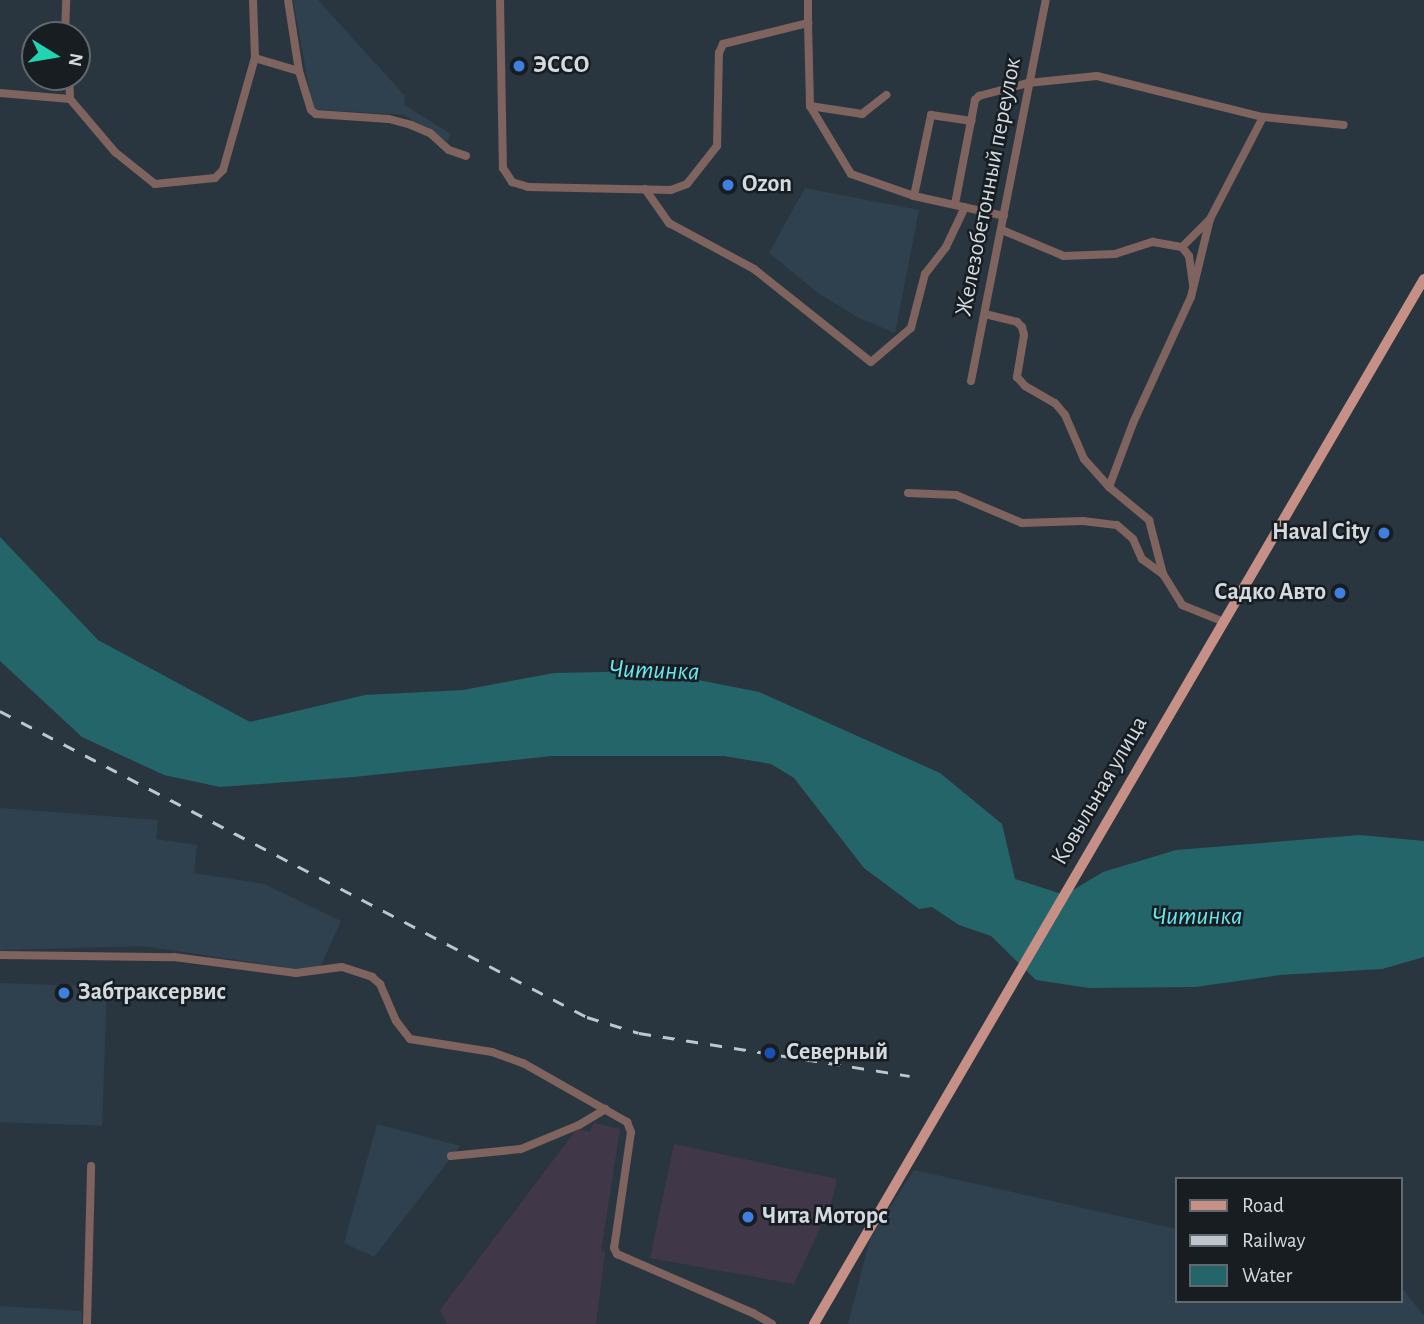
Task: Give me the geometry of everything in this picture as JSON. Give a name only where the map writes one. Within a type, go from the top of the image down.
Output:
[{"type":"main road","name":"Ковыльная улица","points":[[814,1324],[1424,279]]},
{"type":"street","points":[[65,21],[66,0]]},
{"type":"street","points":[[70,91],[70,99],[115,152],[149,181],[161,186],[219,176],[254,58],[253,0]]},
{"type":"street","points":[[288,0],[299,71],[308,105],[316,114],[388,119],[411,125],[430,133],[449,150],[466,156]]},
{"type":"street","points":[[500,0],[503,168],[512,182],[528,187],[671,190],[687,184],[717,146],[719,53],[723,44],[808,23]]},
{"type":"street","points":[[808,0],[810,107],[851,174],[914,196],[1004,216]]},
{"type":"street","name":"Железобетонный переулок","points":[[971,381],[1045,0]]},
{"type":"street","points":[[254,58],[299,71]]},
{"type":"street","points":[[956,204],[975,100],[979,96],[1028,83],[1097,76],[1264,117],[1343,125]]},
{"type":"street","points":[[0,93],[70,99]]},
{"type":"street","points":[[810,107],[862,114],[886,95]]},
{"type":"street","points":[[914,196],[931,115],[972,121]]},
{"type":"street","points":[[1109,487],[1133,423],[1194,289],[1210,219],[1264,117]]},
{"type":"street","points":[[645,189],[669,223],[754,269],[871,362],[911,328],[925,274],[946,247],[965,207]]},
{"type":"street","points":[[1182,247],[1210,219]]},
{"type":"street","points":[[1002,230],[1064,257],[1115,254],[1153,242],[1182,247],[1189,257],[1194,289]]},
{"type":"street","points":[[985,314],[1017,322],[1022,327],[1024,335],[1017,377],[1025,386],[1055,403],[1065,415],[1084,459],[1109,487],[1149,520],[1163,574],[1182,604],[1224,622]]},
{"type":"street","points":[[908,493],[956,495],[1022,523],[1083,521],[1117,525],[1133,539],[1142,559],[1163,574]]},
{"type":"street","points":[[0,955],[174,957],[296,973],[342,967],[372,977],[380,984],[396,1021],[411,1039],[492,1052],[512,1059],[627,1122],[631,1132],[614,1248],[617,1254],[753,1313],[772,1324]]},
{"type":"street","points":[[451,1156],[522,1149],[579,1125],[606,1109]]},
{"type":"street","points":[[87,1324],[91,1166]]},
{"type":"shaded area","points":[[293,0],[318,0],[405,96],[404,105],[451,134],[447,142],[404,115],[313,109]]},
{"type":"shaded area","points":[[805,188],[919,210],[895,333],[859,318],[818,293],[769,253]]},
{"type":"shaded area","points":[[0,808],[158,820],[156,839],[197,845],[194,873],[264,884],[341,921],[318,972],[142,946],[0,950]]},
{"type":"shaded area","points":[[0,983],[107,987],[102,1126],[0,1122]]},
{"type":"shaded area","points":[[594,1123],[620,1129],[601,1251],[605,1252],[596,1324],[447,1324],[440,1310],[577,1129],[590,1132]]},
{"type":"shaded area","points":[[377,1124],[460,1146],[374,1257],[344,1243]]},
{"type":"shaded area","points":[[674,1144],[837,1179],[830,1207],[794,1284],[650,1258]]},
{"type":"shaded area","points":[[914,1170],[1176,1229],[1176,1303],[1403,1303],[1403,1290],[1424,1316],[1424,1324],[848,1324],[870,1239]]},
{"type":"shaded area","points":[[0,1306],[82,1311],[82,1324],[0,1324]]},
{"type":"water","name":"Читинка","points":[[0,537],[98,640],[250,722],[365,695],[463,690],[554,673],[653,671],[759,692],[940,773],[1002,824],[1015,879],[1065,895],[1103,872],[1176,850],[1360,835],[1424,841],[1424,957],[1382,969],[1280,975],[1195,987],[1089,988],[1036,980],[991,936],[959,925],[932,907],[919,909],[864,868],[794,778],[771,764],[724,756],[552,756],[354,777],[220,787],[164,775],[82,737],[0,661]]},
{"type":"railway","points":[[0,711],[587,1017],[639,1033],[910,1076]]},
{"type":"place","name":"ЭССО","points":[[519,66]]},
{"type":"place","name":"Ozon","points":[[728,185]]},
{"type":"place","name":"Haval Сity","points":[[1384,533]]},
{"type":"place","name":"Садко Авто","points":[[1340,593]]},
{"type":"place","name":"Забтраксервис","points":[[64,993]]},
{"type":"place","name":"Северный","points":[[770,1053]]},
{"type":"place","name":"Чита Моторс","points":[[748,1217]]}]
